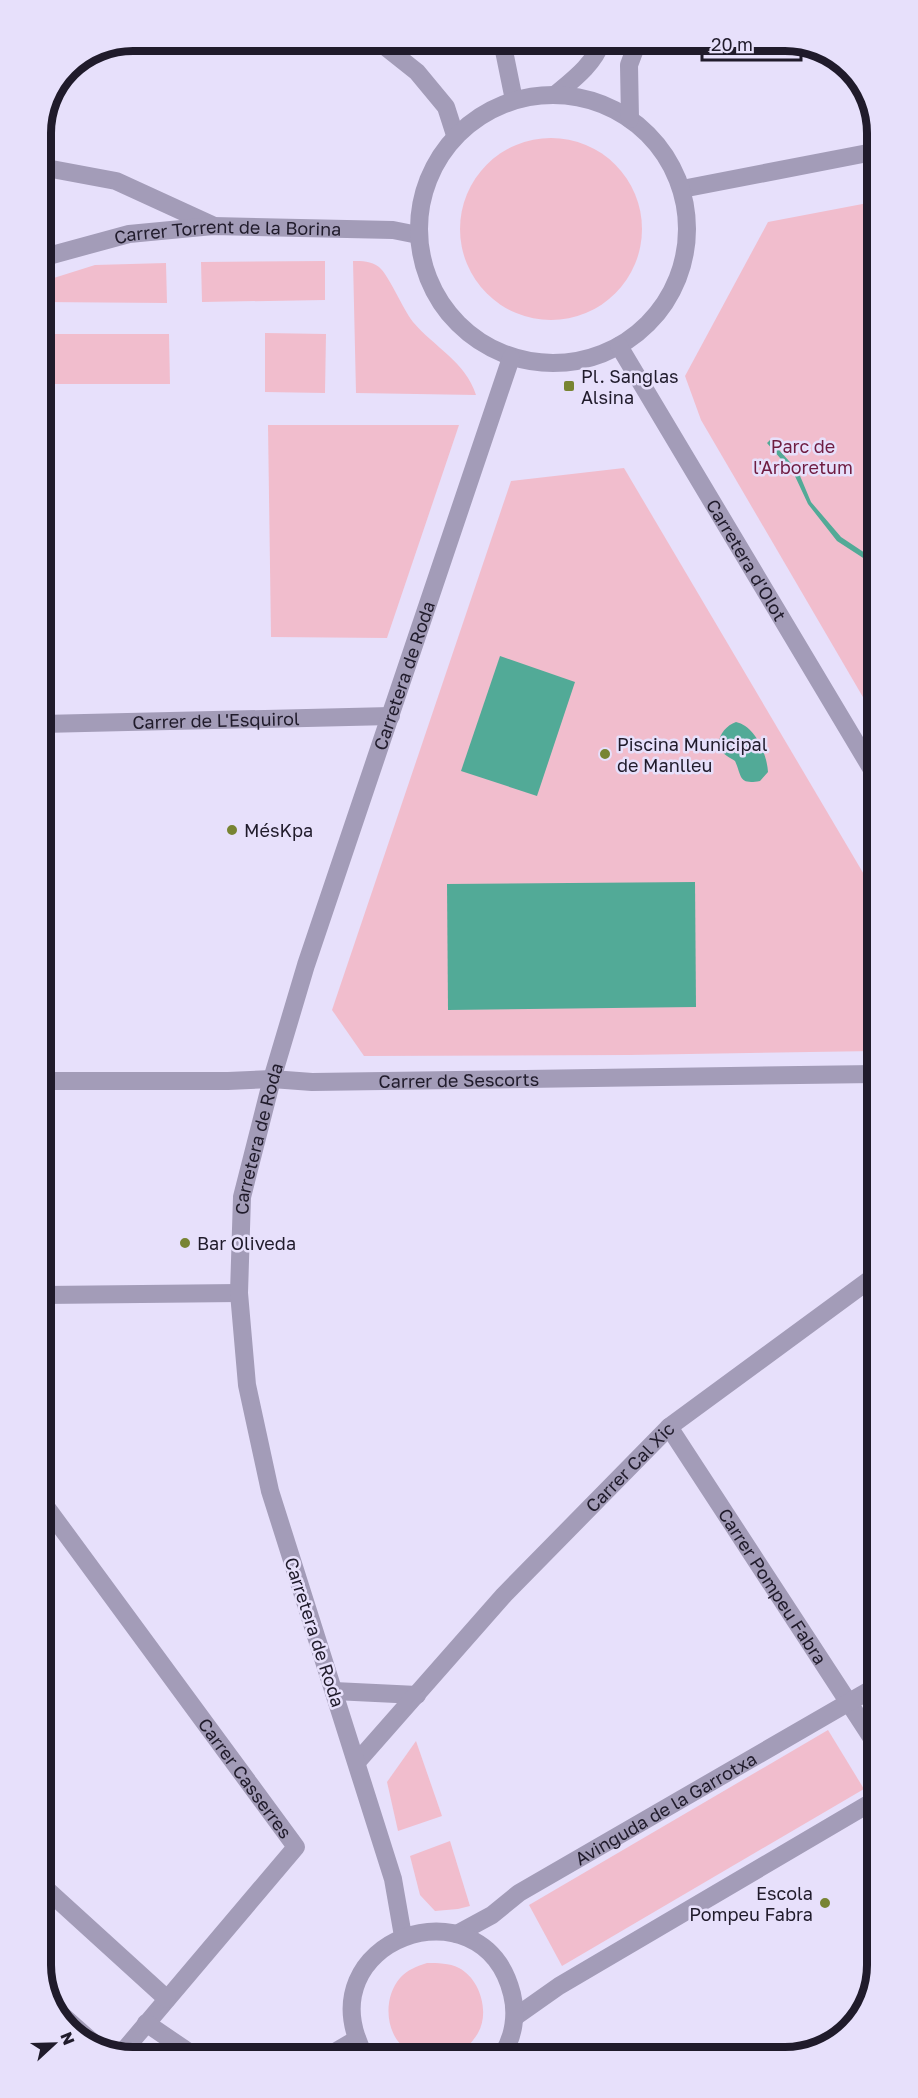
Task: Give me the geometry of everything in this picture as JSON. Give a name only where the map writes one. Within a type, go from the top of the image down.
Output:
[{"type":"street","points":[[391,51],[417,72],[446,107],[455,135]]},
{"type":"street","points":[[504,51],[514,100]]},
{"type":"street","points":[[556,94],[584,70],[598,51]]},
{"type":"street","points":[[630,119],[629,65],[634,51]]},
{"type":"street","points":[[556,94],[598,102],[630,119],[656,144],[682,189],[688,234],[685,257],[674,288],[651,321],[619,346],[591,359],[560,364],[528,362],[511,358],[486,347],[451,318],[427,279],[418,235],[421,199],[434,164],[455,135],[483,113],[514,100],[556,94]]},
{"type":"street","points":[[682,189],[867,153]]},
{"type":"street","points":[[51,169],[116,181],[213,226]]},
{"type":"street","name":"Carrer Torrent de la Borina","points":[[51,255],[129,234],[213,226],[393,230],[418,235]]},
{"type":"street","name":"Carretera d'Olot","points":[[619,346],[867,761]]},
{"type":"street","name":"Carretera de Roda","points":[[403,1936],[393,1879],[270,1491],[247,1385],[239,1293],[242,1197],[272,1079],[306,965],[511,358]]},
{"type":"street","name":"Carrer de L'Esquirol","points":[[51,724],[391,716]]},
{"type":"street","name":"Carrer de Sescorts","points":[[51,1081],[272,1079],[312,1082],[867,1074]]},
{"type":"street","name":"Carrer Cal Xic","points":[[357,1762],[504,1595],[669,1426],[867,1282]]},
{"type":"street","points":[[51,1295],[239,1293]]},
{"type":"street","name":"Carrer Pompeu Fabra","points":[[669,1426],[867,1731]]},
{"type":"street","name":"Carrer Casserres","points":[[51,1514],[296,1847],[127,2047]]},
{"type":"street","points":[[334,1692],[417,1695]]},
{"type":"street","name":"Avinguda de la Garrotxa","points":[[457,1934],[492,1915],[519,1893],[867,1692]]},
{"type":"street","points":[[514,2017],[559,1986],[867,1805]]},
{"type":"street","points":[[51,1893],[167,1999]]},
{"type":"street","points":[[361,2047],[352,2022],[352,2004],[363,1970],[387,1944],[421,1931],[439,1931],[457,1934],[484,1949],[495,1960],[510,1987],[514,2002],[512,2034],[506,2047]]},
{"type":"street","points":[[146,2023],[181,2047]]},
{"type":"street","points":[[343,2047],[357,2039]]},
{"type":"green space","points":[[551,138],[569,139],[586,145],[602,153],[616,164],[627,178],[635,194],[641,211],[641,247],[635,264],[627,280],[616,294],[602,305],[586,313],[569,319],[551,320],[533,319],[516,313],[500,305],[486,294],[475,280],[467,264],[461,247],[460,229],[461,211],[467,194],[475,178],[486,164],[500,153],[516,145],[533,139]]},
{"type":"green space","name":"Parc de l'Arboretum","points":[[867,203],[867,704],[701,420],[685,376],[768,222]]},
{"type":"green space","points":[[325,261],[325,300],[202,302],[201,262]]},
{"type":"green space","points":[[353,261],[370,262],[383,271],[413,322],[465,373],[476,395],[356,393]]},
{"type":"green space","points":[[166,263],[167,303],[51,302],[51,279],[95,265]]},
{"type":"green space","points":[[265,333],[326,334],[325,393],[265,392]]},
{"type":"green space","points":[[51,334],[169,334],[170,384],[51,384]]},
{"type":"green space","points":[[268,425],[459,425],[387,638],[271,637]]},
{"type":"green space","name":"Piscina Municipal de Manlleu","points":[[624,468],[867,879],[867,1051],[364,1056],[332,1010],[511,481]]},
{"type":"green space","points":[[828,1730],[864,1789],[562,1966],[529,1905]]},
{"type":"green space","points":[[416,1741],[442,1816],[398,1831],[387,1782]]},
{"type":"green space","points":[[450,1841],[470,1906],[435,1911],[420,1895],[410,1856]]},
{"type":"green space","points":[[427,1963],[447,1964],[459,1968],[473,1980],[481,1997],[483,2016],[478,2033],[466,2047],[404,2047],[393,2033],[388,2010],[390,1998],[400,1978],[416,1967]]},
{"type":"shaded area","points":[[770,440],[798,471],[811,502],[841,537],[867,554],[867,560],[837,541],[808,504],[794,474],[767,443]]},
{"type":"shaded area","points":[[500,656],[575,682],[537,796],[461,771]]},
{"type":"shaded area","name":"Piscina Municipal de Manlleu","points":[[736,722],[749,729],[762,749],[768,772],[760,781],[744,780],[735,761],[722,752],[720,737],[726,728]]},
{"type":"shaded area","points":[[695,882],[696,1007],[448,1010],[447,884]]},
{"type":"place","name":"Pl. Sanglas Alsina","points":[[569,386]]},
{"type":"place","name":"Piscina Municipal de Manlleu","points":[[605,754]]},
{"type":"place","name":"MésKpa","points":[[232,830]]},
{"type":"place","name":"Bar Oliveda","points":[[185,1243]]},
{"type":"place","name":"Escola Pompeu Fabra","points":[[825,1903]]}]
